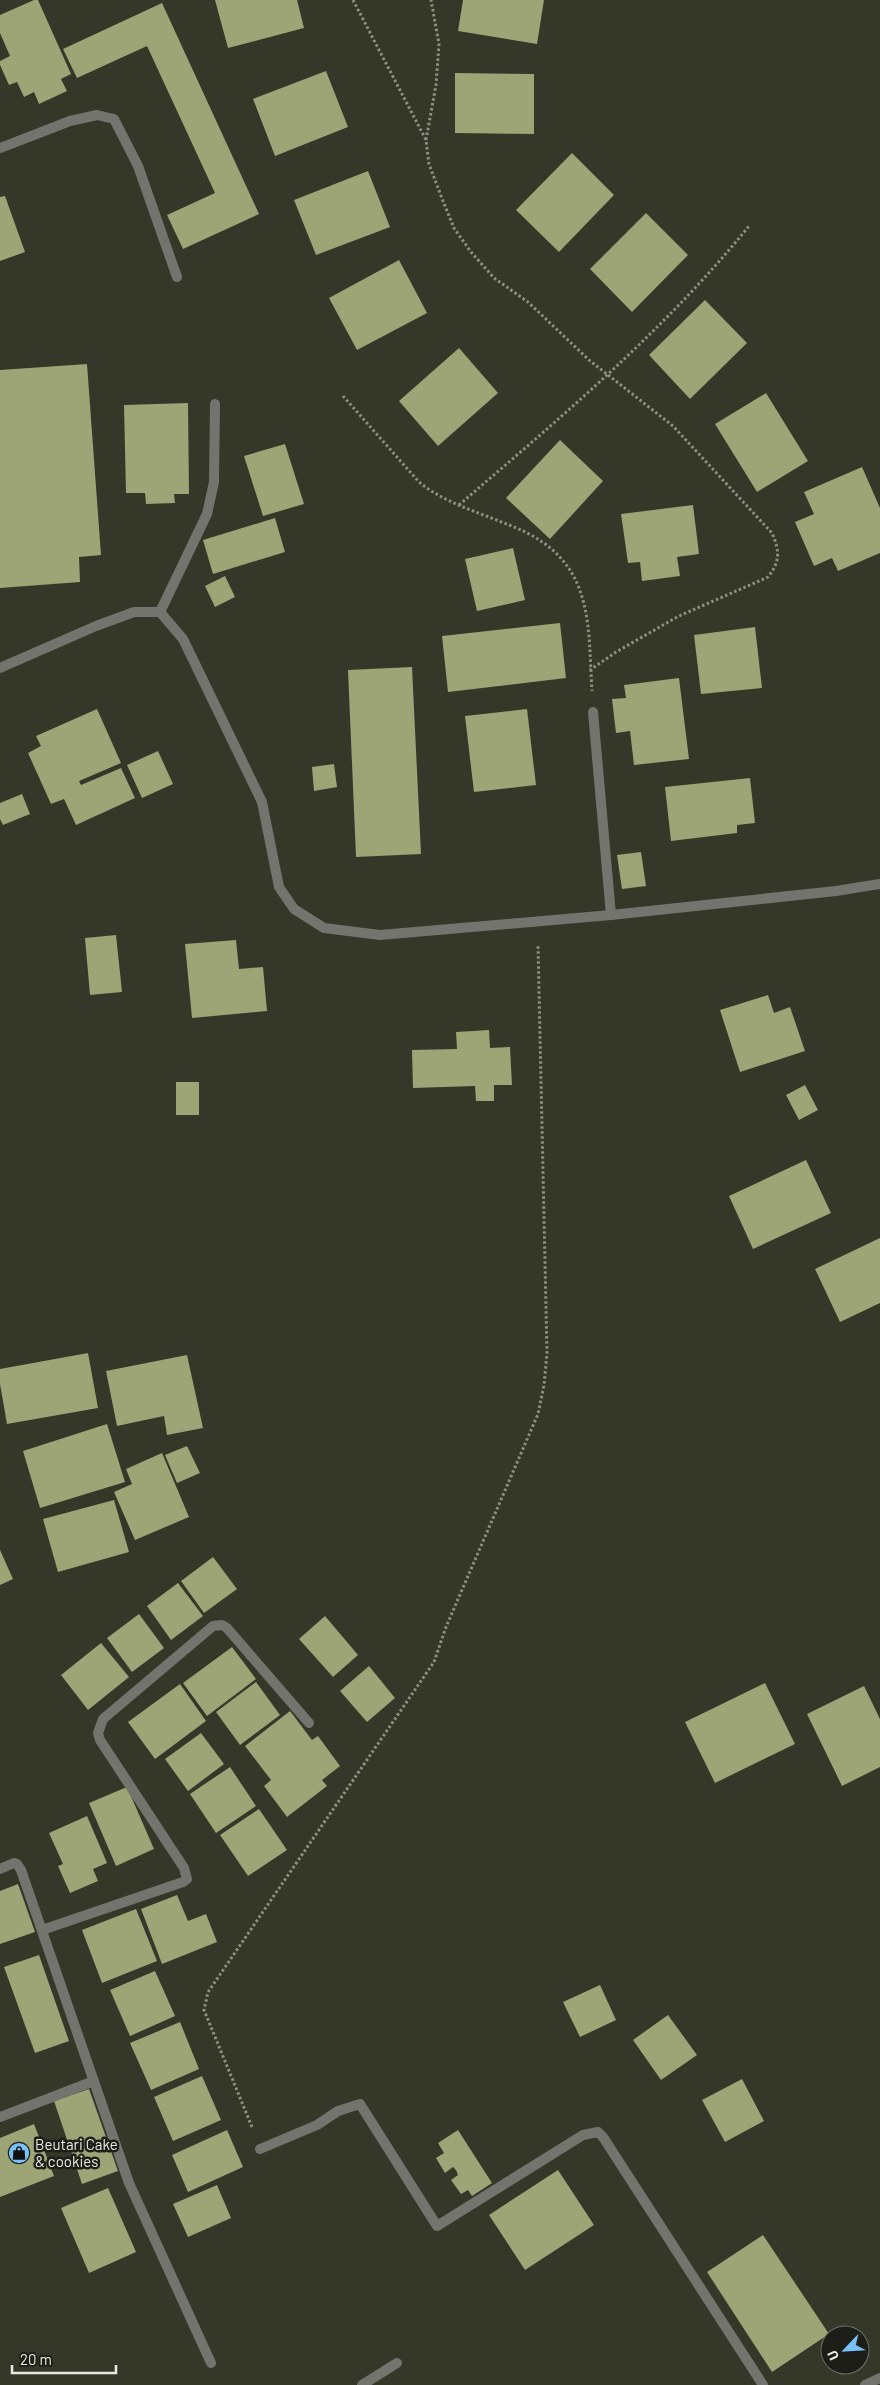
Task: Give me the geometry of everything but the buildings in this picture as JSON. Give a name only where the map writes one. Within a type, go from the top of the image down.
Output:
[{"type":"street","points":[[0,148],[70,121],[97,115],[114,119],[138,166],[177,277]]},
{"type":"street","points":[[160,612],[207,514],[214,482],[215,404]]},
{"type":"street","points":[[0,668],[96,626],[134,612],[160,612],[183,639],[262,802],[279,887],[294,909],[324,928],[380,936],[836,892],[880,884]]},
{"type":"street","points":[[593,712],[611,915]]},
{"type":"street","points":[[42,1930],[183,1882],[187,1879],[184,1868],[100,1740],[98,1733],[103,1719],[213,1626],[222,1625],[227,1628],[309,1723]]},
{"type":"street","points":[[0,1869],[14,1863],[19,1866],[128,2183],[211,2363]]},
{"type":"street","points":[[0,2118],[94,2081]]},
{"type":"street","points":[[260,2149],[317,2125],[338,2111],[360,2104],[437,2226],[583,2135],[598,2132],[609,2145],[763,2385]]},
{"type":"street","points":[[362,2385],[398,2363]]},
{"type":"street","points":[[865,2385],[880,2378]]},
{"type":"path","points":[[353,0],[426,140]]},
{"type":"path","points":[[431,0],[439,44],[436,84],[426,140],[429,164],[454,228],[471,252],[494,278],[528,302],[589,360],[610,374],[673,426],[772,533],[778,544],[779,558],[776,567],[768,578],[678,616],[616,652],[590,670]]},
{"type":"path","points":[[459,505],[610,374],[725,256],[749,226]]},
{"type":"path","points":[[343,396],[419,482],[433,493],[530,534],[559,556],[570,568],[578,581],[583,597],[593,712]]},
{"type":"path","points":[[260,2149],[204,2010],[208,1992],[434,1662],[446,1627],[538,1414],[544,1385],[546,1352],[537,921]]},
{"type":"place","name":"Beutari Cake & cookies","points":[[19,2153]]}]
